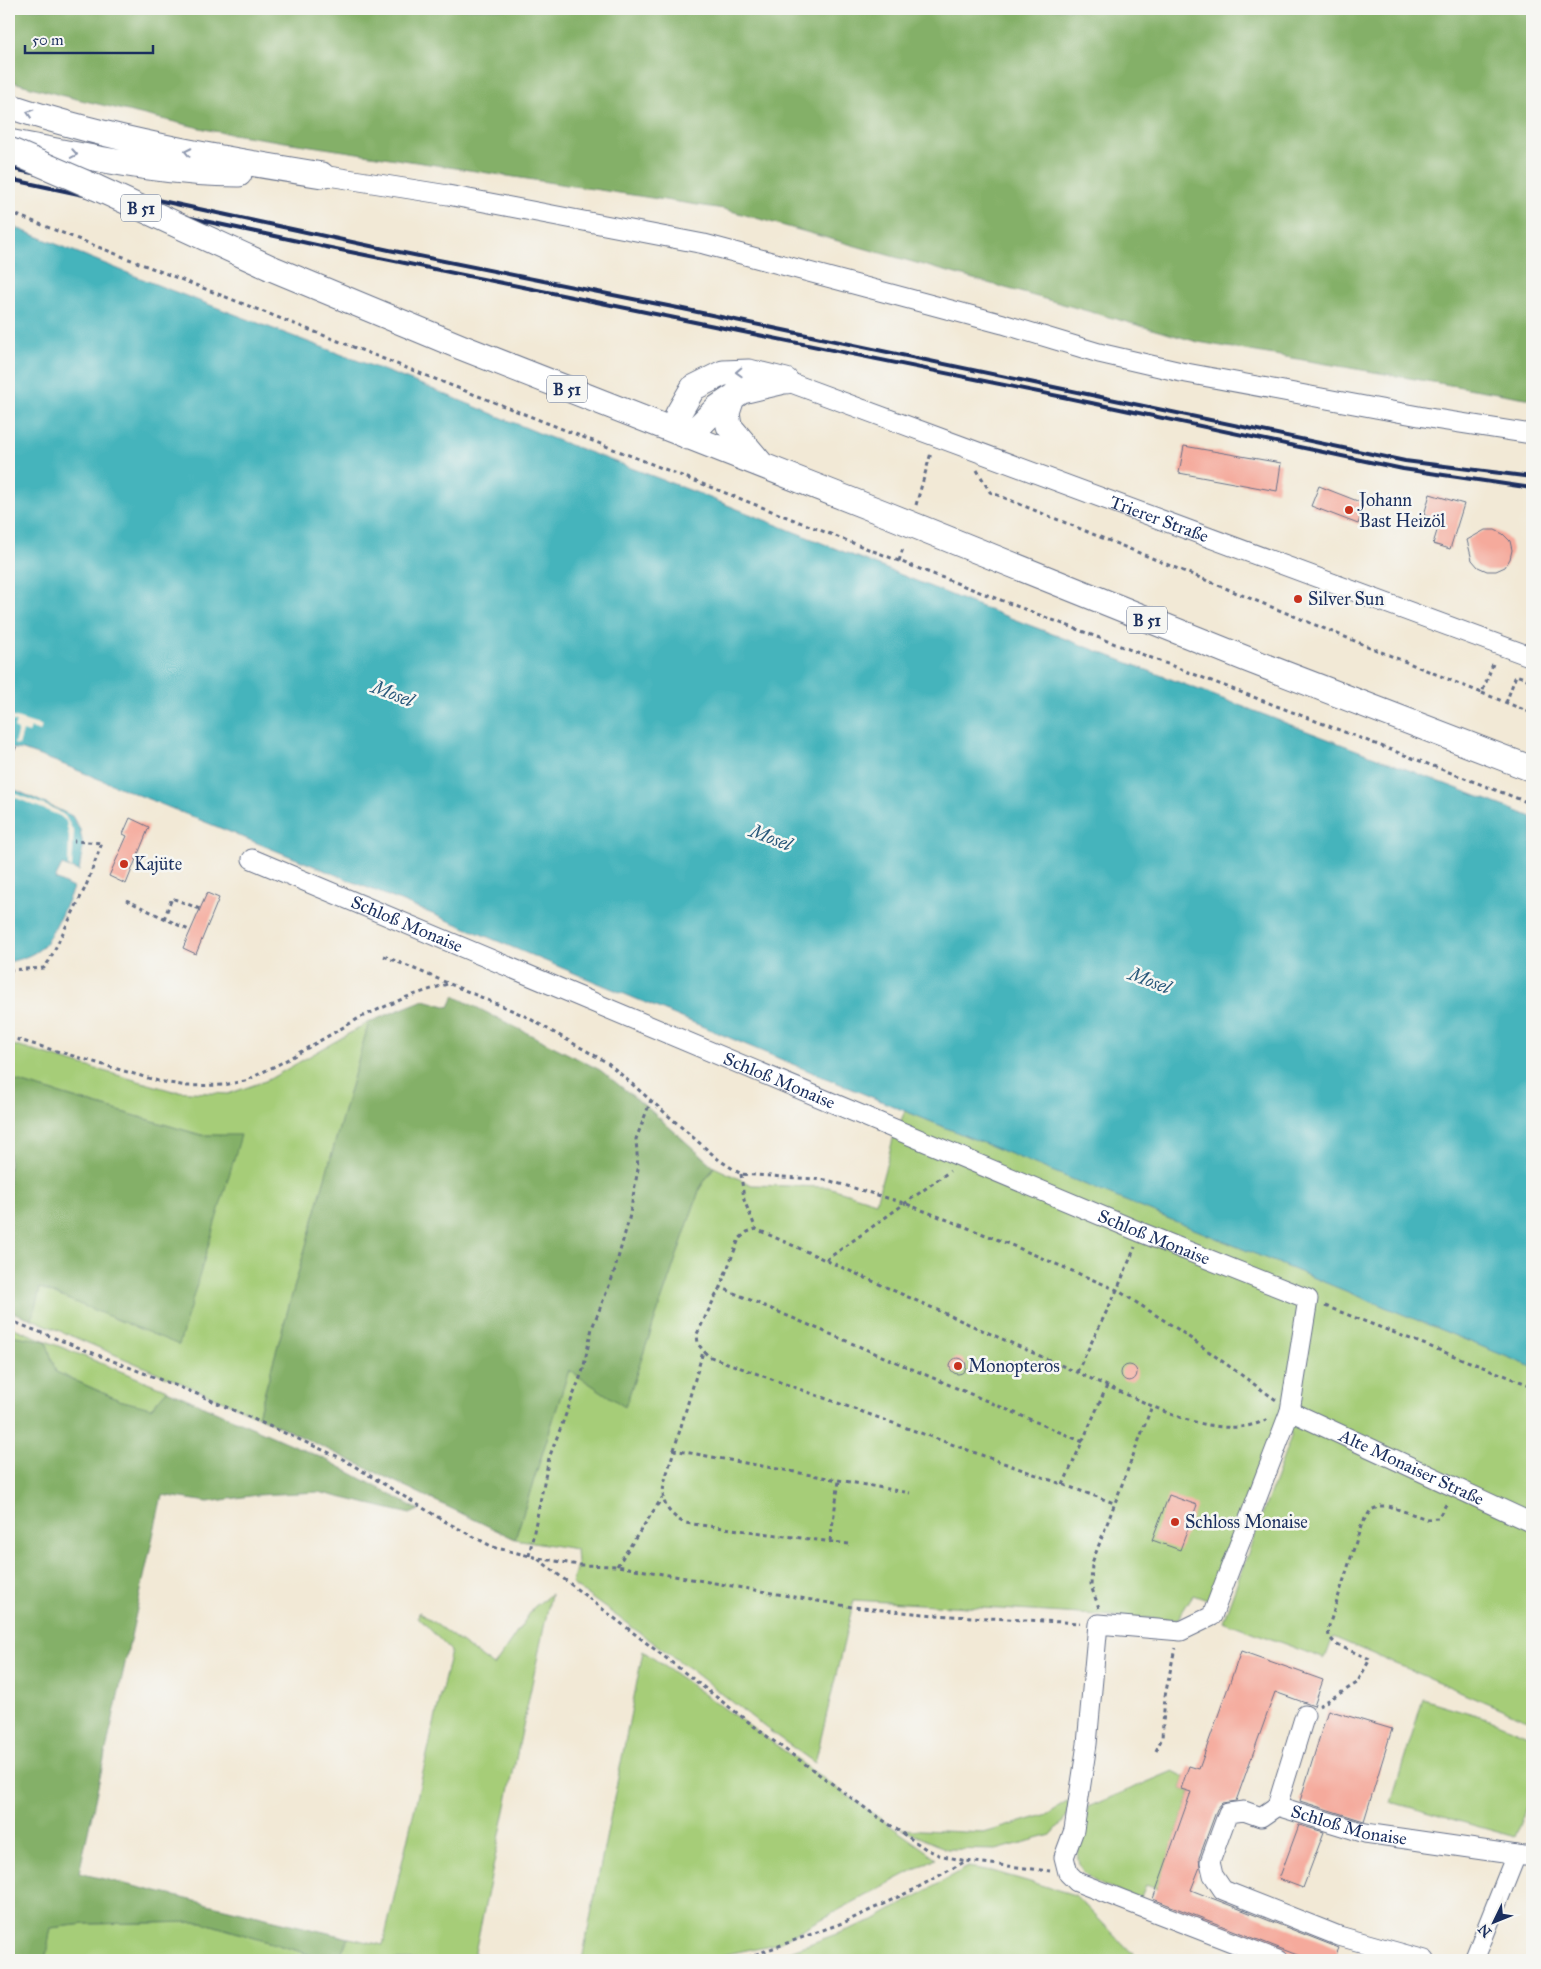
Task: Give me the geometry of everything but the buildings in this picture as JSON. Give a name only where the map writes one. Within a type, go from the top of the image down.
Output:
[{"type":"main road","points":[[9,106],[50,120],[213,158],[322,174]]},
{"type":"main road","points":[[9,142],[199,174],[322,174]]},
{"type":"main road","name":"B 51","points":[[9,150],[272,268],[461,347],[1231,653],[1532,769]]},
{"type":"main road","points":[[749,372],[786,381],[748,389],[681,433],[678,414],[693,388],[723,373],[749,372]]},
{"type":"main road","points":[[732,398],[727,413],[729,426],[764,466]]},
{"type":"street","points":[[322,174],[448,195],[704,244],[993,321],[1099,353],[1180,372],[1435,420],[1532,434]]},
{"type":"street","name":"Trierer Straße","points":[[786,381],[1532,657]]},
{"type":"street","name":"Schloß Monaise","points":[[252,859],[962,1158],[1308,1300]]},
{"type":"street","points":[[1278,1960],[1078,1882],[1068,1873],[1064,1857],[1074,1830],[1102,1624],[1181,1631],[1212,1616],[1290,1411],[1308,1300]]},
{"type":"street","name":"Alte Monaiser Straße","points":[[1290,1411],[1532,1523]]},
{"type":"street","name":"Schloß Monaise","points":[[1305,1714],[1277,1806],[1365,1833],[1524,1856],[1474,1960]]},
{"type":"street","points":[[1277,1806],[1261,1816],[1244,1811],[1228,1813],[1210,1862],[1213,1875],[1223,1890],[1339,1936],[1425,1960]]},
{"type":"path","points":[[9,212],[899,562],[1532,804]]},
{"type":"path","points":[[916,505],[937,436]]},
{"type":"path","points":[[976,469],[990,492],[1532,714]]},
{"type":"path","points":[[899,562],[903,548]]},
{"type":"path","points":[[1482,693],[1500,645]]},
{"type":"path","points":[[1506,703],[1516,675],[1532,681]]},
{"type":"path","points":[[12,758],[16,744]]},
{"type":"path","points":[[9,970],[44,968],[50,962],[86,886],[102,843],[84,840],[74,841]]},
{"type":"path","points":[[164,919],[172,898],[200,909]]},
{"type":"path","points":[[126,900],[190,931]]},
{"type":"path","points":[[384,956],[523,1015],[608,1063],[719,1160],[741,1174],[827,1180],[904,1203],[1009,1244],[1117,1290],[1179,1330],[1290,1411]]},
{"type":"path","points":[[9,1037],[158,1081],[186,1086],[224,1085],[245,1081],[283,1062],[361,1017],[407,997],[448,984]]},
{"type":"path","points":[[530,1556],[548,1458],[583,1370],[592,1328],[613,1276],[629,1218],[638,1169],[636,1139],[651,1100]]},
{"type":"path","points":[[826,1260],[954,1168],[962,1158]]},
{"type":"path","points":[[741,1174],[744,1200],[756,1229]]},
{"type":"path","points":[[1114,1503],[703,1352],[698,1344],[697,1334],[720,1287],[739,1239],[747,1232],[756,1229],[1170,1414],[1208,1426],[1237,1428],[1257,1424],[1273,1416],[1290,1411]]},
{"type":"path","points":[[1077,1372],[1117,1290],[1140,1232]]},
{"type":"path","points":[[720,1287],[1083,1442]]},
{"type":"path","points":[[1308,1300],[1532,1386]]},
{"type":"path","points":[[9,1320],[197,1394],[341,1458],[446,1522],[493,1547],[538,1558],[579,1565],[617,1566],[852,1607],[934,1615],[1102,1624],[1091,1586],[1092,1563],[1152,1406]]},
{"type":"path","points":[[617,1566],[663,1497],[674,1450],[703,1352]]},
{"type":"path","points":[[1063,1484],[1107,1386]]},
{"type":"path","points":[[674,1450],[910,1493]]},
{"type":"path","points":[[830,1541],[839,1481]]},
{"type":"path","points":[[1305,1714],[1358,1683],[1370,1659],[1337,1645],[1329,1637],[1328,1629],[1362,1523],[1371,1510],[1380,1506],[1388,1506],[1427,1519],[1438,1518],[1456,1488]]},
{"type":"path","points":[[663,1497],[668,1511],[684,1523],[849,1544]]},
{"type":"path","points":[[538,1558],[761,1731],[872,1814],[938,1855],[966,1861],[1068,1873]]},
{"type":"path","points":[[1156,1751],[1162,1738],[1165,1696],[1172,1661],[1181,1631]]},
{"type":"path","points":[[740,1960],[845,1922],[913,1890],[966,1861]]},
{"type":"green space","points":[[9,9],[1532,9],[1532,399],[1198,342],[724,209],[213,131],[64,96],[9,81]]},
{"type":"green space","points":[[454,996],[600,1070],[649,1109],[714,1167],[700,1188],[625,1407],[569,1370],[515,1539],[258,1416],[369,1022],[424,1000],[449,1007]]},
{"type":"green space","points":[[369,1022],[258,1416],[32,1319],[40,1288],[241,1136],[201,1135],[9,1079],[9,1044],[173,1091],[228,1094],[268,1080]]},
{"type":"green space","points":[[9,1079],[201,1135],[241,1135],[179,1345],[40,1288],[32,1319],[9,1311]]},
{"type":"green space","points":[[905,1111],[1532,1367],[1532,1722],[1333,1637],[1325,1659],[1223,1621],[1292,1434],[1278,1428],[1210,1601],[1193,1595],[1177,1620],[854,1600],[815,1763],[771,1732],[690,1669],[572,1584],[577,1564],[576,1549],[515,1539],[569,1370],[625,1407],[700,1188],[714,1167],[752,1185],[828,1187],[876,1202],[893,1139]]},
{"type":"green space","points":[[9,1326],[167,1390],[151,1409],[119,1400],[56,1372],[11,1335],[9,1343]]},
{"type":"green space","points":[[10,1335],[46,1341],[56,1372],[119,1400],[151,1408],[167,1390],[329,1461],[419,1510],[410,1514],[318,1492],[257,1495],[208,1502],[162,1495],[79,1873],[349,1938],[337,1960],[328,1960],[202,1922],[84,1924],[51,1928],[45,1960],[9,1960]]},
{"type":"green space","points":[[551,1594],[474,1957],[489,1960],[337,1960],[349,1938],[383,1945],[451,1651],[418,1617],[419,1612],[494,1666],[534,1607]]},
{"type":"green space","points":[[643,1651],[936,1858],[775,1944],[699,1960],[582,1960]]},
{"type":"green space","points":[[1423,1699],[1490,1719],[1532,1737],[1532,1793],[1515,1837],[1391,1802]]},
{"type":"green space","points":[[1173,1771],[1185,1777],[1181,1789],[1191,1792],[1157,1889],[1146,1885],[1140,1899],[1094,1881],[1081,1868],[1078,1860],[1078,1849],[1088,1807]]},
{"type":"green space","points":[[1070,1800],[1067,1817],[1051,1835],[996,1850],[947,1849],[901,1829],[984,1833],[1048,1814]]},
{"type":"green space","points":[[968,1867],[992,1871],[1075,1895],[1139,1960],[766,1960],[874,1920]]},
{"type":"green space","points":[[202,1922],[328,1960],[45,1960],[50,1928],[84,1924]]},
{"type":"water","name":"Mosel","points":[[9,225],[165,288],[425,386],[546,436],[695,492],[966,601],[1532,817],[1532,1367],[905,1111],[435,915],[57,762],[23,750],[9,748]]},
{"type":"water","points":[[9,787],[72,816],[80,830],[83,846],[79,871],[62,865],[55,879],[73,888],[50,936],[41,948],[34,953],[9,962]]},
{"type":"pier","points":[[9,716],[42,726],[40,731],[31,728],[29,733],[23,731],[19,745],[14,744],[18,730],[14,728],[16,722],[9,720]]},
{"type":"pier","points":[[9,791],[57,810],[65,816],[74,832],[72,868],[68,867],[69,837],[66,821],[60,816],[9,795]]},
{"type":"railway","points":[[9,168],[389,250],[683,309],[1405,461],[1532,477]]},
{"type":"railway","points":[[9,179],[321,246],[1068,398],[1403,469],[1532,488]]},
{"type":"place","name":"Johann Bast Heizöl","points":[[1349,510]]},
{"type":"place","name":"Silver Sun","points":[[1298,599]]},
{"type":"place","name":"Kajüte","points":[[124,864]]},
{"type":"place","name":"Monopteros","points":[[958,1366]]},
{"type":"place","name":"Schloss Monaise","points":[[1175,1522]]}]
